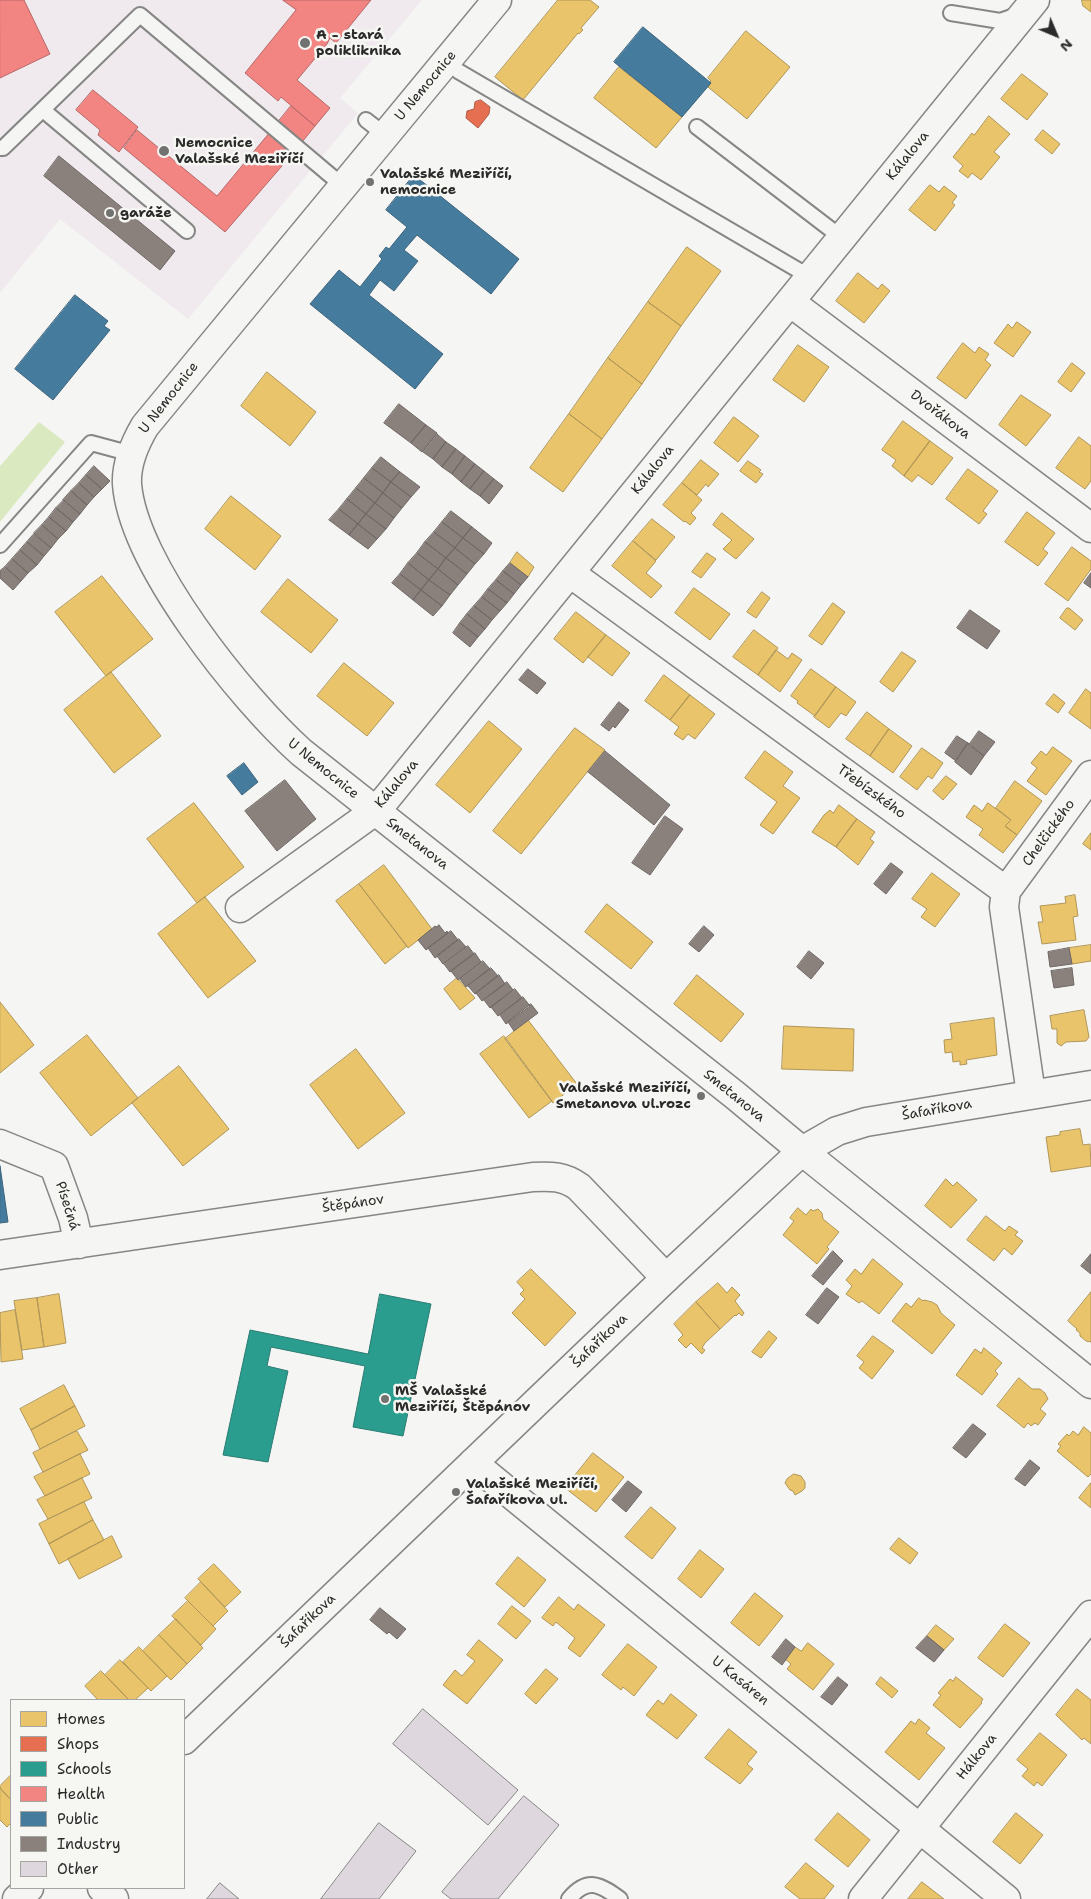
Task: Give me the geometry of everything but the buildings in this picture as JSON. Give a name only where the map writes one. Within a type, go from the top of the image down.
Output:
[{"type":"street","name":"U Nemocnice","points":[[375,811],[301,752],[268,720],[222,663],[176,601],[142,537],[135,520],[127,482],[132,454],[137,439],[145,426],[343,186],[376,127],[497,0]]},
{"type":"street","name":"Kálalova","points":[[240,908],[375,811],[1030,6]]},
{"type":"street","name":"Dvořákova","points":[[790,302],[1091,528]]},
{"type":"street","name":"Třebízského","points":[[570,573],[1006,891]]},
{"type":"street","name":"Chelčického","points":[[1006,891],[1091,776]]},
{"type":"street","name":"Smetanova","points":[[375,811],[728,1090],[802,1152],[1091,1384]]},
{"type":"street","points":[[1006,891],[1004,907],[1031,1094]]},
{"type":"street","name":"Šafaříkova","points":[[185,1739],[666,1278],[802,1152],[825,1137],[850,1126],[1091,1084]]},
{"type":"street","name":"Písečná","points":[[0,1144],[54,1166],[73,1218],[79,1244]]},
{"type":"street","name":"Štěpánov","points":[[0,1255],[533,1177],[556,1176],[563,1177],[579,1187],[666,1278]]},
{"type":"street","name":"U Kasáren","points":[[473,1463],[1006,1899]]},
{"type":"street","name":"Hálkova","points":[[863,1899],[1091,1615]]},
{"type":"street","points":[[17,1899],[28,1889]]},
{"type":"street","points":[[103,1889],[114,1899]]},
{"type":"lane","points":[[951,13],[1000,21],[1030,6]]},
{"type":"lane","points":[[0,148],[3,148],[140,15],[343,186]]},
{"type":"lane","points":[[458,71],[810,277]]},
{"type":"lane","points":[[43,110],[186,231]]},
{"type":"lane","points":[[697,127],[842,238]]},
{"type":"lane","points":[[0,545],[91,443],[132,454]]},
{"type":"lane","points":[[569,1899],[578,1889],[592,1884],[606,1888],[620,1899]]},
{"type":"shaded area","name":"Nemocnice Valašské Meziříčí","points":[[0,0],[422,0],[340,98],[358,113],[188,319],[60,219],[0,293]]},
{"type":"green space","points":[[39,422],[65,442],[0,522],[0,466]]},
{"type":"place","name":"A - stará polikliknika","points":[[305,43]]},
{"type":"place","name":"Nemocnice Valašské Meziříčí","points":[[164,151]]},
{"type":"place","name":"Valašské Meziříčí, nemocnice","points":[[370,182]]},
{"type":"place","name":"garáže","points":[[110,213]]},
{"type":"place","name":"Valašské Meziříčí, Smetanova ul.rozc","points":[[701,1096]]},
{"type":"place","name":"MŠ Valašské Meziříčí, Štěpánov","points":[[385,1399]]},
{"type":"place","name":"Valašské Meziříčí, Šafaříkova ul.","points":[[456,1492]]}]
